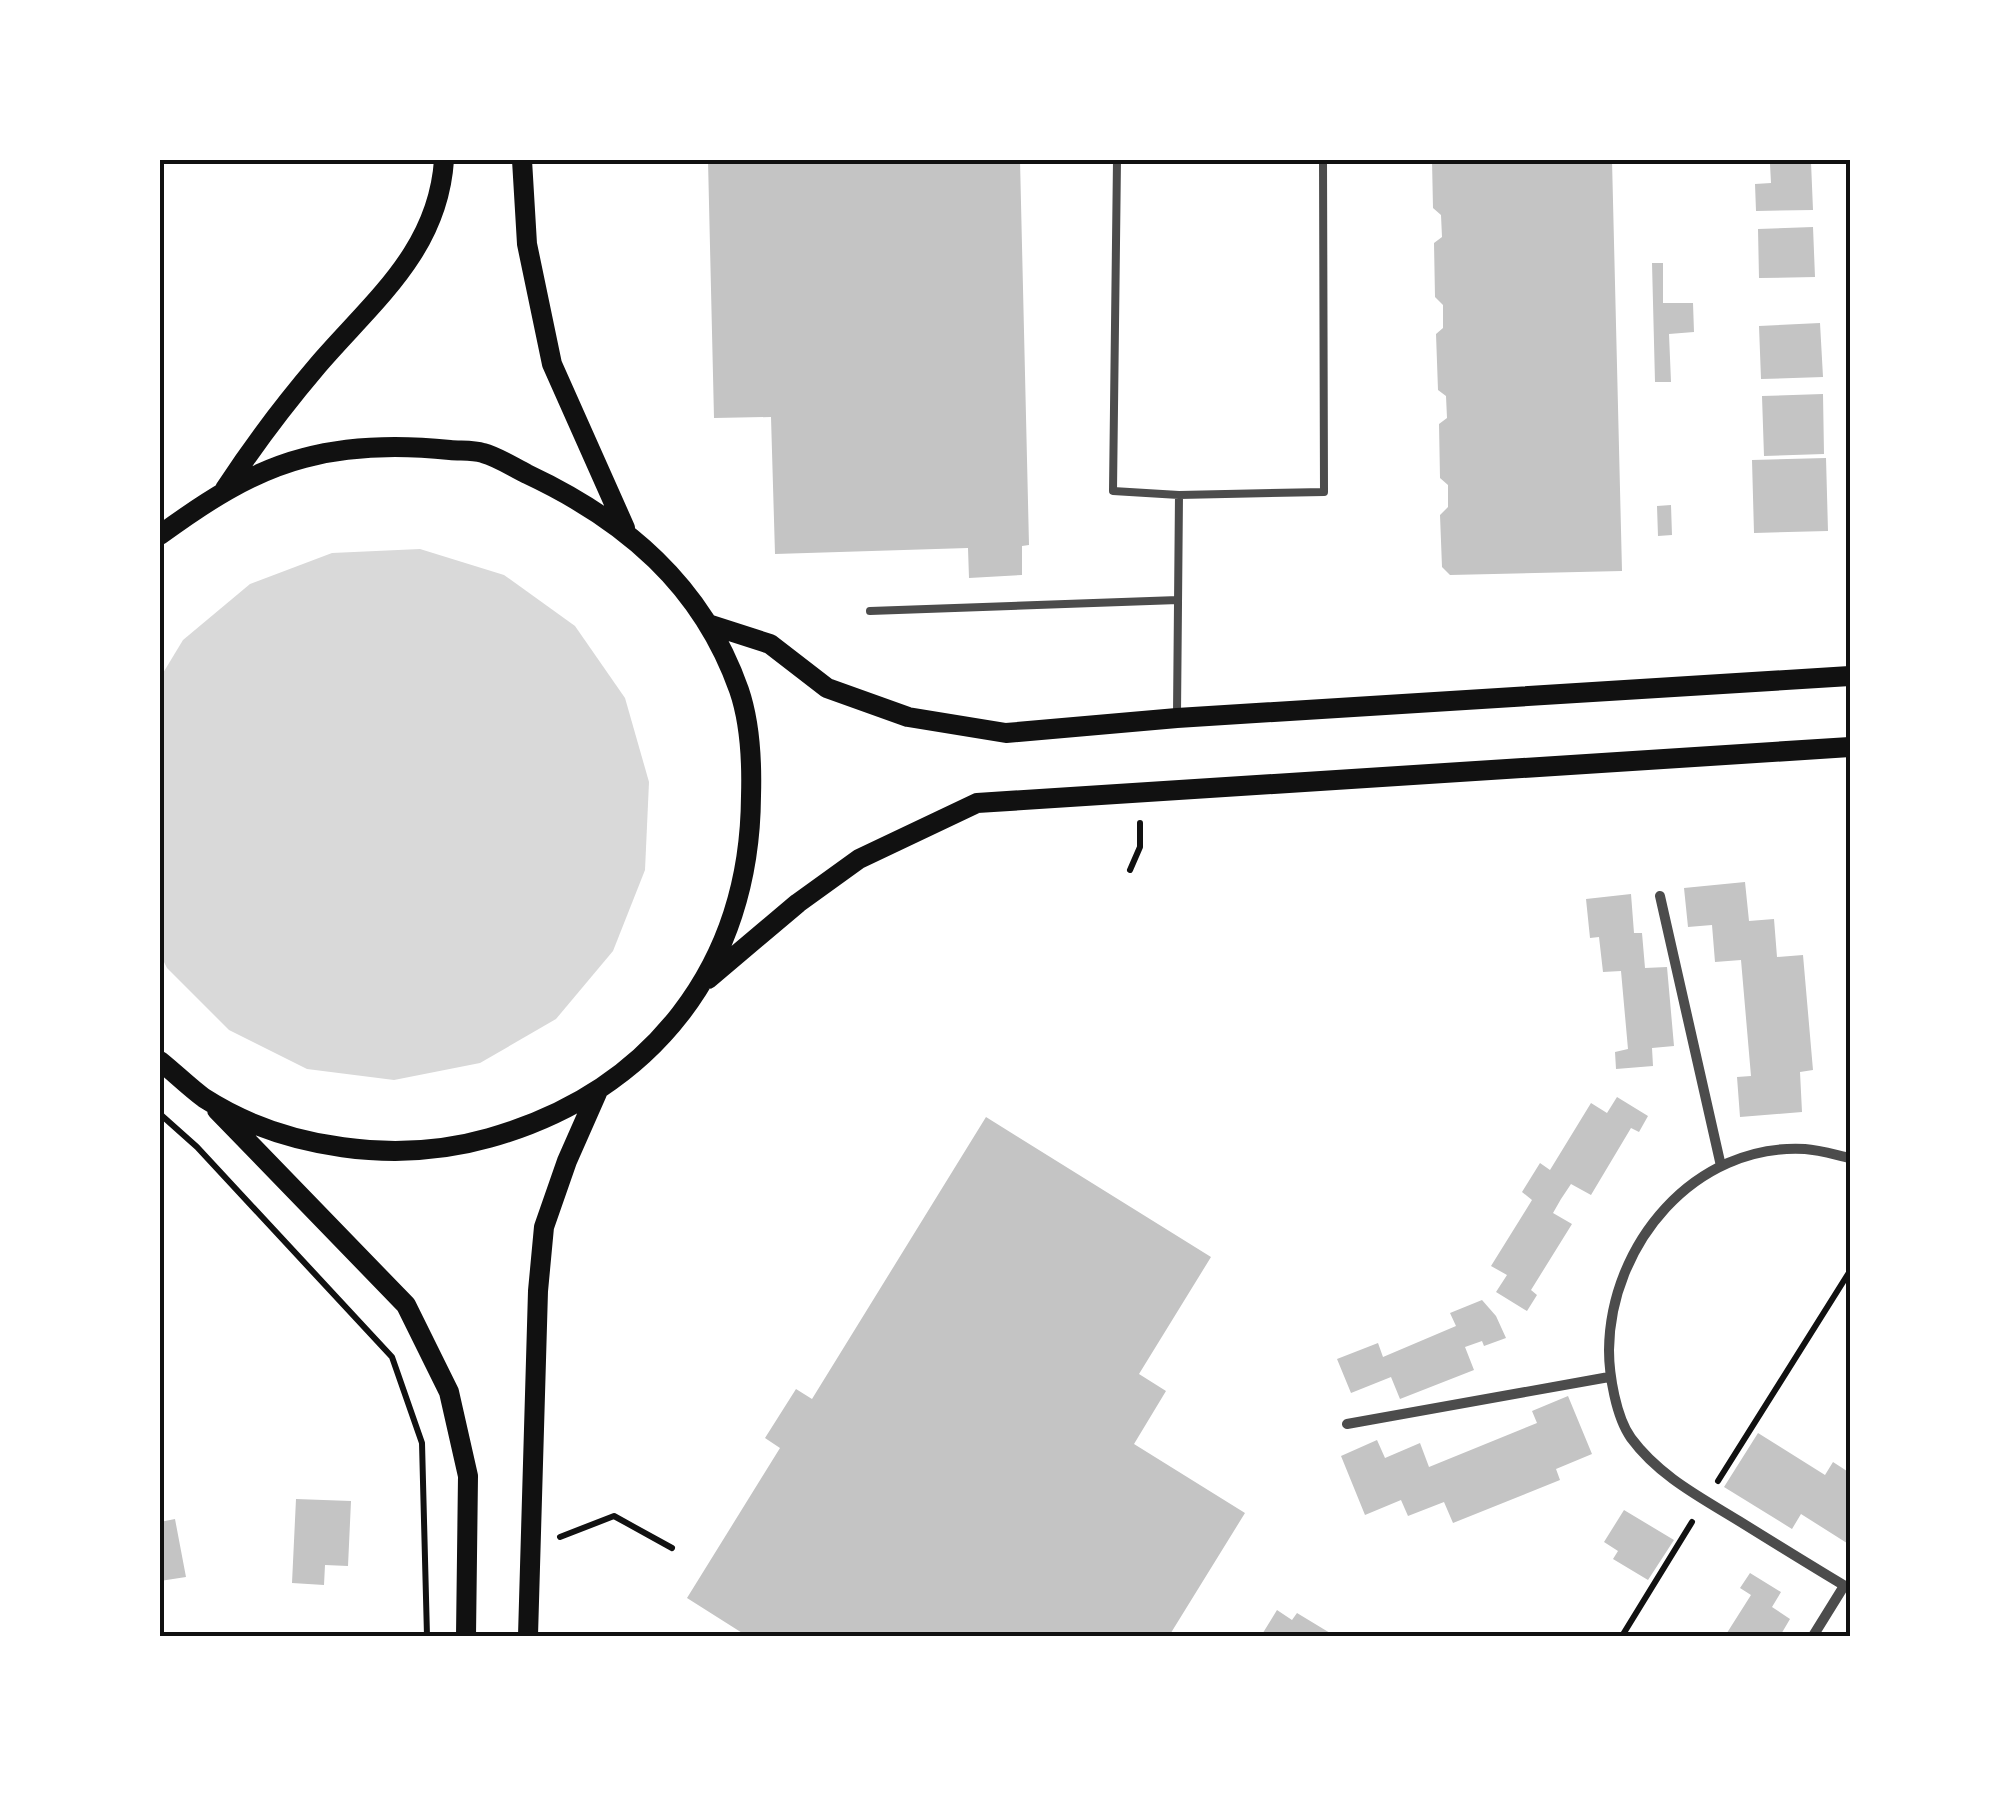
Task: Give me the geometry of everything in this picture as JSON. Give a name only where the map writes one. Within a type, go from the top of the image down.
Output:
[{"type":"main road","points":[[225,489],[252,448],[317,367],[408,266],[442,190],[444,160]]},
{"type":"main road","points":[[522,160],[527,244],[552,364],[626,530]]},
{"type":"main road","points":[[160,535],[225,489],[303,458],[391,444],[482,452],[554,486],[626,530],[672,574],[708,624],[740,692],[752,764],[751,838],[733,912],[707,980]]},
{"type":"main road","points":[[708,624],[770,644],[827,688],[908,718],[1006,734],[1176,718],[1850,676]]},
{"type":"main road","points":[[205,1098],[278,1133],[368,1150],[451,1149],[520,1130],[597,1093],[658,1042],[707,980],[798,903],[859,859],[977,803],[1850,748]]},
{"type":"main road","points":[[160,1061],[205,1098],[406,1305],[449,1392],[468,1476],[466,1636]]},
{"type":"main road","points":[[528,1636],[538,1291],[544,1227],[597,1093]]},
{"type":"street","points":[[1660,896],[1721,1166]]},
{"type":"street","points":[[1813,1636],[1847,1587],[1671,1480],[1629,1436],[1609,1377],[1610,1323],[1626,1264],[1649,1226],[1682,1191],[1721,1166],[1770,1150],[1807,1149],[1850,1158]]},
{"type":"street","points":[[1347,1424],[1609,1377]]},
{"type":"lane","points":[[1117,160],[1112,491],[1179,495],[1324,492],[1323,160]]},
{"type":"lane","points":[[1176,718],[1179,495]]},
{"type":"lane","points":[[870,612],[1178,600]]},
{"type":"path","points":[[1130,870],[1140,847],[1140,793]]},
{"type":"path","points":[[160,1114],[197,1147],[392,1357],[422,1443],[427,1636]]},
{"type":"path","points":[[1622,1636],[1850,1271]]},
{"type":"path","points":[[531,1548],[614,1516],[672,1548]]},
{"type":"shaded area","points":[[420,549],[504,575],[575,626],[625,698],[649,782],[645,870],[613,951],[556,1019],[480,1063],[394,1080],[307,1069],[229,1030],[167,968],[160,954],[160,678],[183,640],[250,584],[332,553]]},
{"type":"building","points":[[708,160],[1020,160],[1029,545],[1022,546],[1022,575],[969,578],[968,548],[775,554],[771,417],[714,418]]},
{"type":"building","points":[[1432,160],[1612,160],[1622,571],[1450,575],[1442,567],[1440,515],[1448,507],[1448,485],[1440,478],[1439,424],[1447,418],[1446,396],[1438,390],[1436,334],[1443,328],[1443,305],[1435,297],[1434,243],[1442,237],[1441,215],[1433,208]]},
{"type":"building","points":[[1811,162],[1813,210],[1756,211],[1755,184],[1771,183],[1770,164]]},
{"type":"building","points":[[1813,227],[1815,277],[1759,278],[1758,229]]},
{"type":"building","points":[[1652,263],[1663,263],[1663,303],[1693,303],[1694,332],[1669,334],[1671,382],[1655,382]]},
{"type":"building","points":[[1820,323],[1823,377],[1761,379],[1759,326]]},
{"type":"building","points":[[1823,394],[1824,454],[1764,456],[1762,396]]},
{"type":"building","points":[[1826,458],[1828,531],[1754,533],[1752,460]]},
{"type":"building","points":[[1671,505],[1672,535],[1658,536],[1657,506]]},
{"type":"building","points":[[1745,882],[1749,921],[1774,919],[1777,957],[1803,955],[1813,1070],[1800,1072],[1802,1112],[1740,1117],[1737,1077],[1751,1076],[1741,960],[1715,962],[1712,925],[1688,927],[1684,888]]},
{"type":"building","points":[[1631,894],[1634,933],[1642,933],[1645,968],[1667,967],[1674,1046],[1652,1048],[1653,1066],[1616,1069],[1615,1052],[1628,1049],[1621,971],[1603,972],[1599,937],[1590,938],[1586,899]]},
{"type":"building","points":[[1617,1097],[1648,1116],[1639,1132],[1631,1128],[1591,1195],[1571,1184],[1561,1199],[1553,1213],[1572,1224],[1531,1290],[1537,1295],[1527,1311],[1496,1292],[1507,1275],[1491,1266],[1532,1200],[1522,1192],[1540,1163],[1550,1170],[1591,1103],[1607,1113]]},
{"type":"building","points":[[986,1117],[1211,1257],[1139,1374],[1166,1391],[1134,1444],[1245,1513],[1169,1636],[747,1636],[687,1598],[780,1448],[765,1438],[796,1389],[812,1399]]},
{"type":"building","points":[[1482,1300],[1496,1316],[1506,1338],[1484,1346],[1482,1341],[1465,1347],[1474,1370],[1400,1399],[1391,1377],[1351,1393],[1337,1359],[1378,1343],[1383,1357],[1456,1326],[1450,1313]]},
{"type":"building","points":[[1568,1396],[1592,1454],[1556,1469],[1560,1480],[1453,1523],[1444,1502],[1408,1516],[1401,1500],[1365,1515],[1341,1456],[1377,1440],[1385,1458],[1420,1443],[1429,1467],[1537,1423],[1532,1411]]},
{"type":"building","points":[[1758,1433],[1825,1475],[1833,1462],[1850,1473],[1850,1545],[1801,1514],[1792,1529],[1724,1487]]},
{"type":"building","points":[[296,1499],[351,1501],[348,1566],[325,1565],[324,1585],[292,1583]]},
{"type":"building","points":[[1624,1510],[1674,1540],[1648,1580],[1613,1559],[1618,1551],[1604,1542]]},
{"type":"building","points":[[175,1519],[186,1577],[160,1581],[160,1522]]},
{"type":"building","points":[[1750,1573],[1781,1592],[1772,1607],[1790,1619],[1780,1636],[1725,1636],[1751,1595],[1740,1588]]},
{"type":"building","points":[[1277,1610],[1292,1620],[1297,1613],[1335,1636],[1261,1636]]}]
